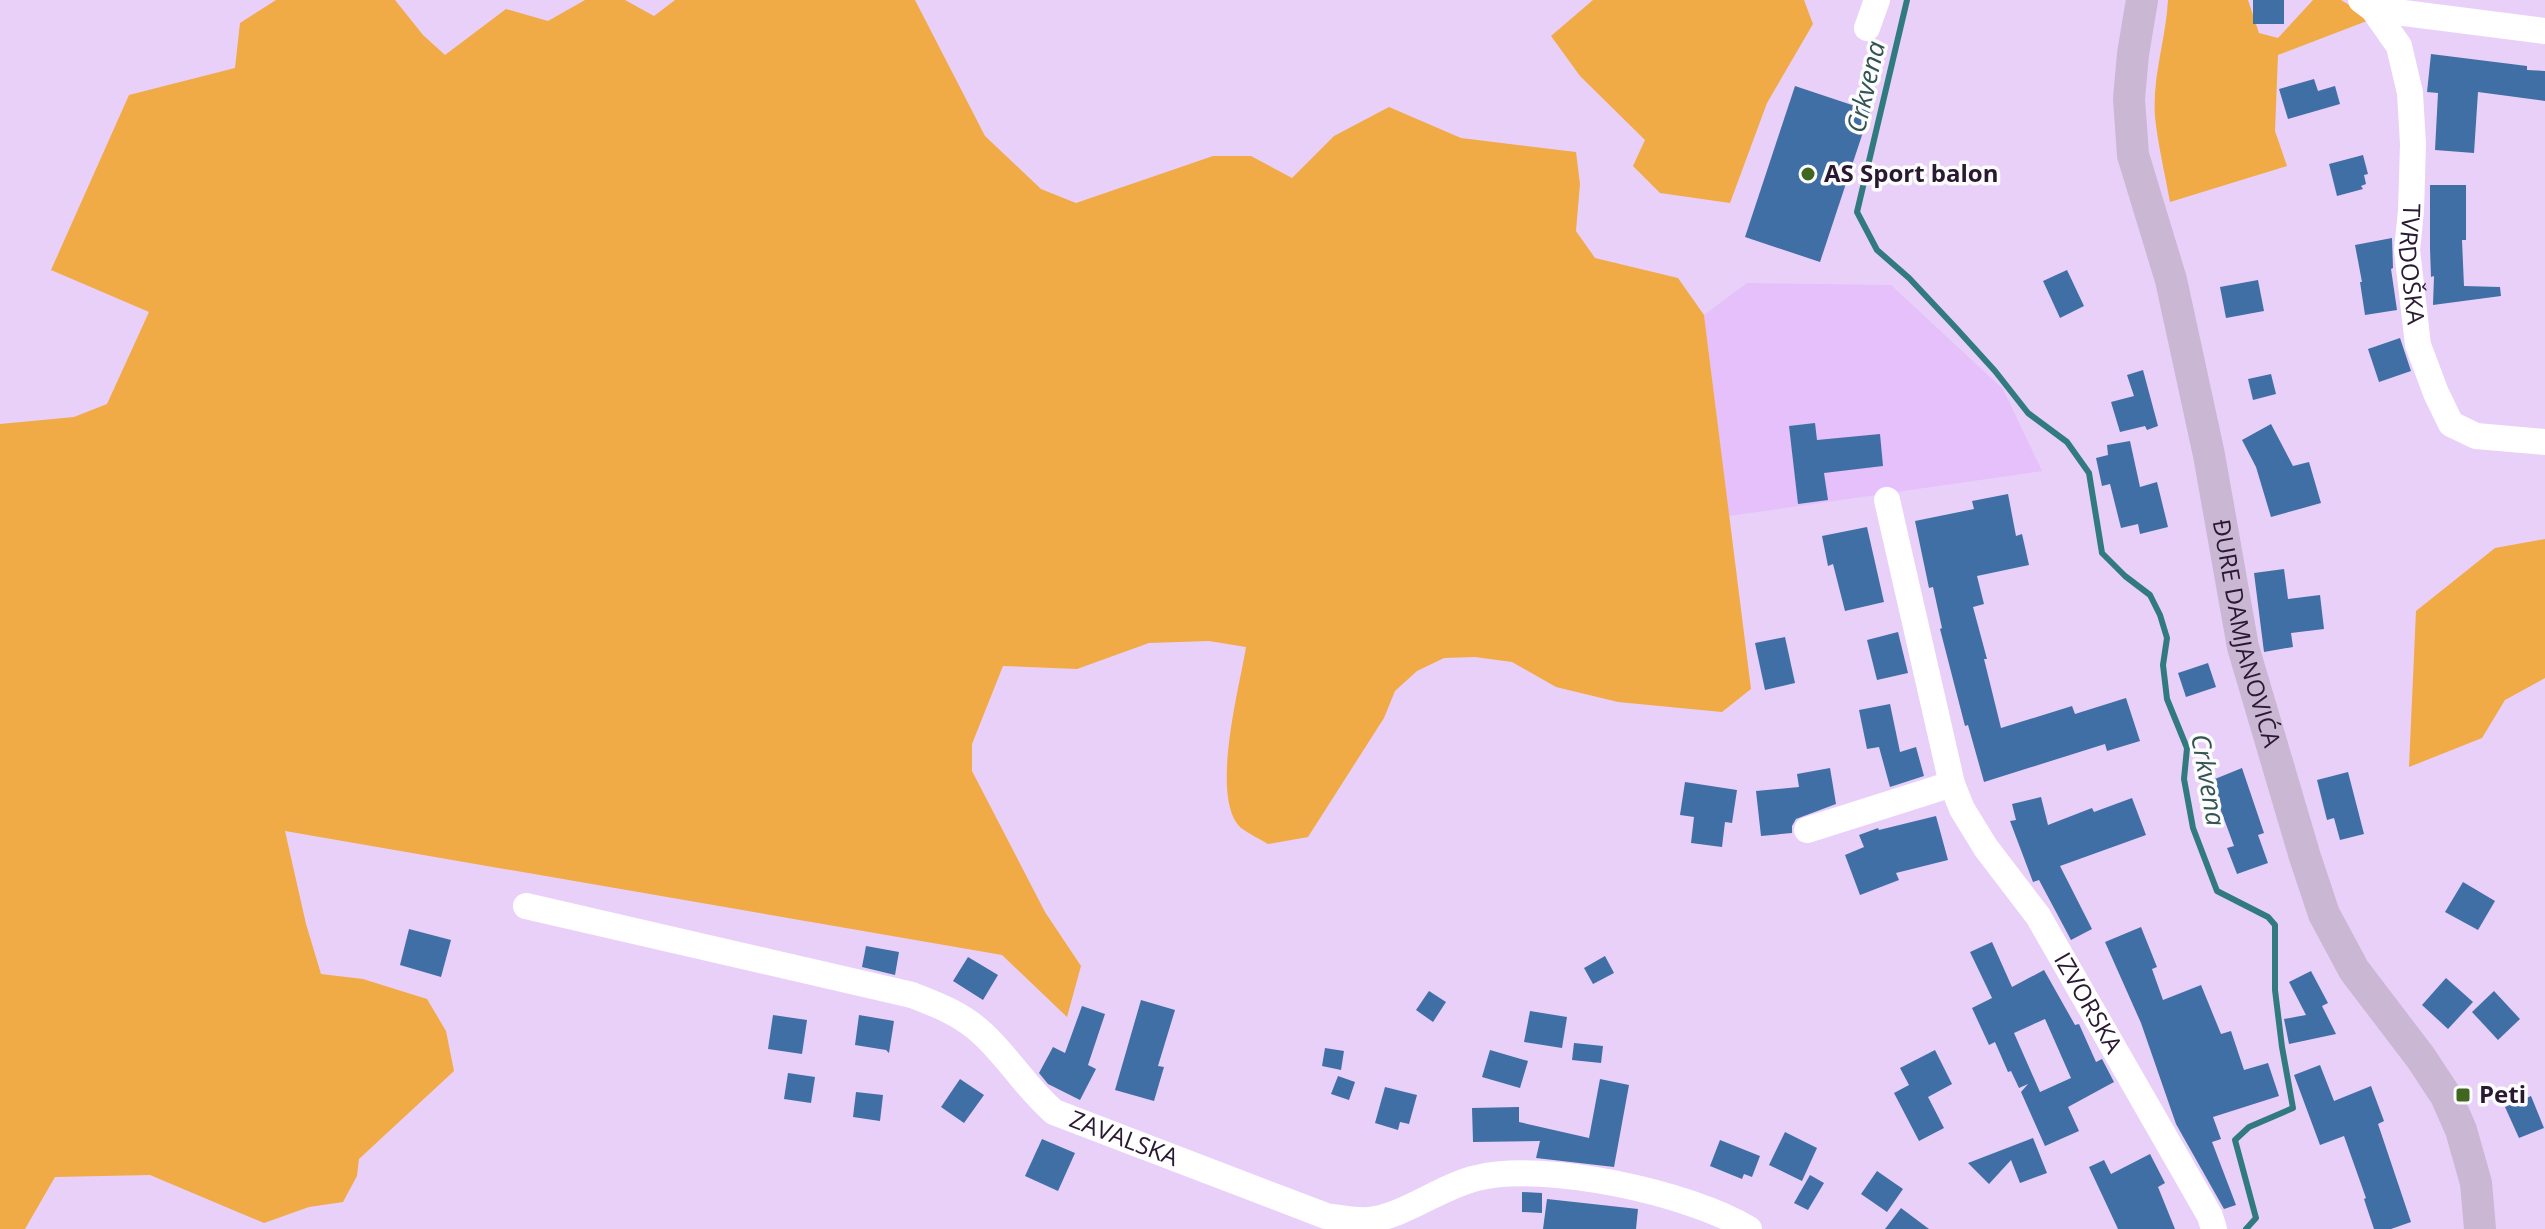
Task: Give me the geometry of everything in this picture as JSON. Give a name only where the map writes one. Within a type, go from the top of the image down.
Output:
[{"type":"main road","name":"ĐURE DAMJANOVIĆA","points":[[2142,0],[2129,99],[2133,155],[2171,280],[2209,455],[2243,647],[2324,914],[2354,970],[2446,1096],[2461,1130],[2476,1183],[2480,1229]]},
{"type":"street","points":[[1867,28],[1877,0]]},
{"type":"street","name":"TVRDOŠKA","points":[[2367,4],[2545,31]]},
{"type":"street","name":"TVRDOŠKA","points":[[2367,4],[2399,46],[2410,93],[2413,158],[2407,250],[2418,345],[2436,393],[2451,424],[2476,436],[2545,442]]},
{"type":"street","name":"IZVORSKA","points":[[1887,500],[1952,784],[1962,809],[1986,848],[2038,916],[2210,1216],[2214,1229]]},
{"type":"street","points":[[1807,830],[1952,784]]},
{"type":"street","name":"ZAVALSKA","points":[[526,906],[912,995],[945,1007],[984,1034],[1034,1095],[1054,1112],[1326,1216],[1368,1220],[1385,1216],[1476,1178],[1552,1174],[1607,1181],[1673,1199],[1728,1216],[1749,1229]]},
{"type":"shaded area","points":[[276,0],[395,0],[423,35],[445,55],[506,9],[548,21],[585,0],[625,0],[654,16],[675,0],[915,0],[985,136],[1041,189],[1076,203],[1213,156],[1251,156],[1292,178],[1334,136],[1389,107],[1461,138],[1576,152],[1580,184],[1576,231],[1595,258],[1678,278],[1704,315],[1751,689],[1722,712],[1618,702],[1556,687],[1512,662],[1475,657],[1444,658],[1417,671],[1395,691],[1384,718],[1308,837],[1268,844],[1241,828],[1232,813],[1227,793],[1229,741],[1246,647],[1209,641],[1149,643],[1077,669],[1003,666],[972,744],[972,771],[1045,912],[1081,966],[1067,1017],[1002,955],[285,831],[321,974],[363,979],[427,999],[446,1031],[454,1071],[359,1159],[357,1176],[343,1202],[309,1207],[264,1223],[150,1175],[55,1177],[25,1229],[0,1229],[0,424],[74,417],[107,404],[149,312],[51,270],[129,95],[235,68],[240,23]]},
{"type":"shaded area","points":[[1593,0],[1804,0],[1813,24],[1767,103],[1730,203],[1660,193],[1633,166],[1645,140],[1580,76],[1551,36]]},
{"type":"shaded area","points":[[2168,0],[2248,0],[2259,33],[2278,38],[2313,0],[2341,0],[2372,19],[2278,55],[2275,131],[2287,166],[2170,202],[2155,117],[2157,73]]},
{"type":"shaded area","points":[[1747,283],[1891,285],[2003,389],[2042,471],[1729,516],[1704,315]]},
{"type":"shaded area","points":[[2545,539],[2545,678],[2505,700],[2482,738],[2409,767],[2416,611],[2495,548]]},
{"type":"building","points":[[2253,0],[2284,0],[2284,24],[2253,24]]},
{"type":"building","points":[[2431,54],[2545,71],[2545,101],[2478,92],[2474,153],[2435,150],[2438,93],[2427,92]]},
{"type":"building","points":[[2314,79],[2318,91],[2335,86],[2340,104],[2288,119],[2279,89]]},
{"type":"building","name":"AS Sport balon","points":[[1795,86],[1870,111],[1820,262],[1745,237]]},
{"type":"building","points":[[2363,155],[2368,174],[2364,175],[2366,184],[2361,186],[2363,189],[2337,196],[2329,164]]},
{"type":"building","points":[[2430,185],[2466,185],[2466,240],[2462,240],[2464,286],[2500,287],[2501,296],[2433,305]]},
{"type":"building","points":[[2392,238],[2391,269],[2397,310],[2365,315],[2355,245]]},
{"type":"building","points":[[2067,270],[2084,306],[2060,318],[2043,281]]},
{"type":"building","points":[[2258,280],[2264,311],[2226,318],[2220,287]]},
{"type":"building","points":[[2400,338],[2411,371],[2379,382],[2368,349]]},
{"type":"building","points":[[2143,370],[2158,426],[2120,432],[2111,402],[2134,396],[2127,375]]},
{"type":"building","points":[[2271,374],[2276,394],[2253,400],[2248,379]]},
{"type":"building","points":[[1815,423],[1817,440],[1880,434],[1883,466],[1824,473],[1828,500],[1798,504],[1789,426]]},
{"type":"building","points":[[2271,424],[2293,466],[2309,462],[2321,503],[2271,517],[2256,467],[2242,440]]},
{"type":"building","points":[[2130,441],[2140,487],[2157,482],[2168,527],[2140,534],[2138,524],[2121,528],[2110,484],[2102,486],[2096,458],[2108,455],[2107,445]]},
{"type":"building","points":[[2008,494],[2016,536],[2022,534],[2029,565],[1977,576],[1984,604],[1973,607],[2001,728],[2072,706],[2075,714],[2126,698],[2140,741],[2107,751],[2105,744],[1984,782],[1968,725],[1965,726],[1915,521],[1974,509],[1972,501]]},
{"type":"building","points":[[1867,527],[1884,602],[1845,611],[1833,564],[1828,566],[1822,536]]},
{"type":"building","points":[[2284,569],[2288,599],[2320,595],[2324,629],[2291,633],[2293,647],[2264,652],[2254,573]]},
{"type":"building","points":[[1898,632],[1908,673],[1877,680],[1867,640]]},
{"type":"building","points":[[1785,637],[1795,683],[1765,690],[1755,643]]},
{"type":"building","points":[[2208,663],[2216,687],[2186,697],[2178,673]]},
{"type":"building","points":[[1890,704],[1900,752],[1916,747],[1924,776],[1890,787],[1879,747],[1867,749],[1859,710]]},
{"type":"building","points":[[1830,768],[1836,804],[1796,819],[1792,833],[1761,836],[1756,791],[1799,787],[1797,774]]},
{"type":"building","points":[[2242,768],[2264,833],[2258,835],[2268,863],[2237,874],[2227,848],[2234,846],[2210,781]]},
{"type":"building","points":[[2348,772],[2364,834],[2340,840],[2334,818],[2327,820],[2317,780]]},
{"type":"building","points":[[1685,782],[1737,790],[1732,823],[1725,822],[1722,847],[1691,843],[1694,817],[1680,815]]},
{"type":"building","points":[[2041,797],[2048,825],[2092,808],[2094,812],[2132,798],[2146,835],[2060,866],[2092,929],[2071,940],[2039,880],[2033,882],[2010,821],[2016,820],[2012,804]]},
{"type":"building","points":[[1936,816],[1948,860],[1896,873],[1899,880],[1860,895],[1845,855],[1864,847],[1859,835]]},
{"type":"building","points":[[2463,882],[2495,901],[2478,930],[2445,912]]},
{"type":"building","points":[[2141,927],[2157,967],[2152,969],[2163,1000],[2201,985],[2221,1034],[2231,1031],[2244,1070],[2268,1063],[2279,1096],[2213,1117],[2221,1139],[2212,1142],[2236,1205],[2224,1209],[2176,1124],[2141,1023],[2105,942]]},
{"type":"building","points":[[409,929],[451,940],[441,977],[400,965]]},
{"type":"building","points":[[1992,942],[2012,987],[2044,970],[2075,1025],[2079,1024],[2096,1062],[2102,1059],[2114,1082],[2068,1107],[2079,1131],[2045,1146],[2021,1092],[2028,1084],[2019,1088],[1995,1042],[1989,1045],[1972,1008],[1992,998],[1970,952]],"holes":[[[2045,1019],[2071,1078],[2040,1092],[2014,1033]]]},
{"type":"building","points":[[866,946],[899,952],[895,975],[862,967]]},
{"type":"building","points":[[1605,956],[1614,973],[1593,984],[1584,968]]},
{"type":"building","points":[[968,957],[998,975],[983,1000],[953,981]]},
{"type":"building","points":[[2311,971],[2328,1003],[2322,1006],[2336,1034],[2289,1044],[2284,1019],[2306,1015],[2289,982]]},
{"type":"building","points":[[2446,978],[2473,1002],[2448,1029],[2422,1005]]},
{"type":"building","points":[[1429,991],[1446,1002],[1433,1022],[1416,1010]]},
{"type":"building","points":[[2494,991],[2520,1019],[2498,1040],[2472,1012]]},
{"type":"building","points":[[1141,1000],[1175,1010],[1158,1066],[1164,1067],[1154,1101],[1115,1090]]},
{"type":"building","points":[[1082,1006],[1105,1014],[1088,1065],[1096,1069],[1080,1100],[1048,1084],[1039,1073],[1053,1047],[1065,1053]]},
{"type":"building","points":[[1530,1011],[1567,1017],[1562,1048],[1524,1042]]},
{"type":"building","points":[[773,1015],[807,1020],[802,1054],[768,1049]]},
{"type":"building","points":[[859,1015],[894,1021],[889,1053],[855,1045]]},
{"type":"building","points":[[1574,1043],[1603,1046],[1601,1063],[1572,1060]]},
{"type":"building","points":[[1325,1048],[1344,1051],[1341,1070],[1322,1066]]},
{"type":"building","points":[[1490,1050],[1528,1061],[1520,1088],[1482,1077]]},
{"type":"building","points":[[1935,1050],[1952,1084],[1928,1097],[1944,1128],[1919,1141],[1894,1093],[1909,1085],[1900,1068]]},
{"type":"building","points":[[2320,1065],[2334,1101],[2371,1086],[2384,1121],[2378,1124],[2411,1222],[2391,1229],[2374,1229],[2344,1136],[2320,1145],[2294,1075]]},
{"type":"building","points":[[788,1073],[815,1077],[811,1103],[784,1099]]},
{"type":"building","points":[[1338,1076],[1355,1082],[1349,1100],[1331,1094]]},
{"type":"building","points":[[960,1079],[984,1095],[964,1123],[941,1107]]},
{"type":"building","points":[[1600,1079],[1629,1085],[1614,1167],[1536,1158],[1540,1141],[1473,1142],[1472,1108],[1519,1107],[1519,1122],[1589,1138]]},
{"type":"building","points":[[1385,1087],[1417,1095],[1409,1124],[1400,1122],[1398,1130],[1375,1123]]},
{"type":"building","points":[[856,1092],[883,1095],[880,1121],[853,1117]]},
{"type":"building","points":[[2531,1096],[2544,1128],[2519,1138],[2505,1107]]},
{"type":"building","points":[[1785,1132],[1817,1148],[1802,1181],[1769,1165]]},
{"type":"building","points":[[2033,1138],[2047,1173],[2020,1183],[2011,1160],[1989,1184],[1968,1163]]},
{"type":"building","points":[[1042,1139],[1075,1153],[1058,1191],[1025,1176]]},
{"type":"building","points":[[1720,1140],[1760,1156],[1752,1177],[1744,1174],[1742,1179],[1710,1166]]},
{"type":"building","points":[[2150,1154],[2165,1183],[2158,1187],[2175,1229],[2118,1229],[2089,1167],[2104,1160],[2111,1174]]},
{"type":"building","points":[[1877,1171],[1903,1189],[1887,1212],[1861,1194]]},
{"type":"building","points":[[1810,1175],[1824,1183],[1808,1210],[1794,1203]]},
{"type":"building","points":[[1522,1192],[1542,1193],[1542,1213],[1522,1212]]},
{"type":"building","points":[[1547,1199],[1638,1209],[1636,1229],[1543,1229]]},
{"type":"building","points":[[1901,1208],[1929,1229],[1885,1229]]},
{"type":"waterway","name":"Crkvena","points":[[1907,0],[1857,212],[1877,250],[1909,278],[1955,327],[2028,413],[2067,442],[2089,473],[2102,553],[2150,595],[2160,615],[2167,638],[2163,665],[2167,699],[2187,748],[2184,779],[2193,828],[2217,891],[2268,917],[2275,925],[2275,990],[2293,1108],[2249,1127],[2235,1140],[2256,1218],[2246,1229]]},
{"type":"place","name":"AS Sport balon","points":[[1808,174]]},
{"type":"place","name":"Peti","points":[[2463,1095]]}]
